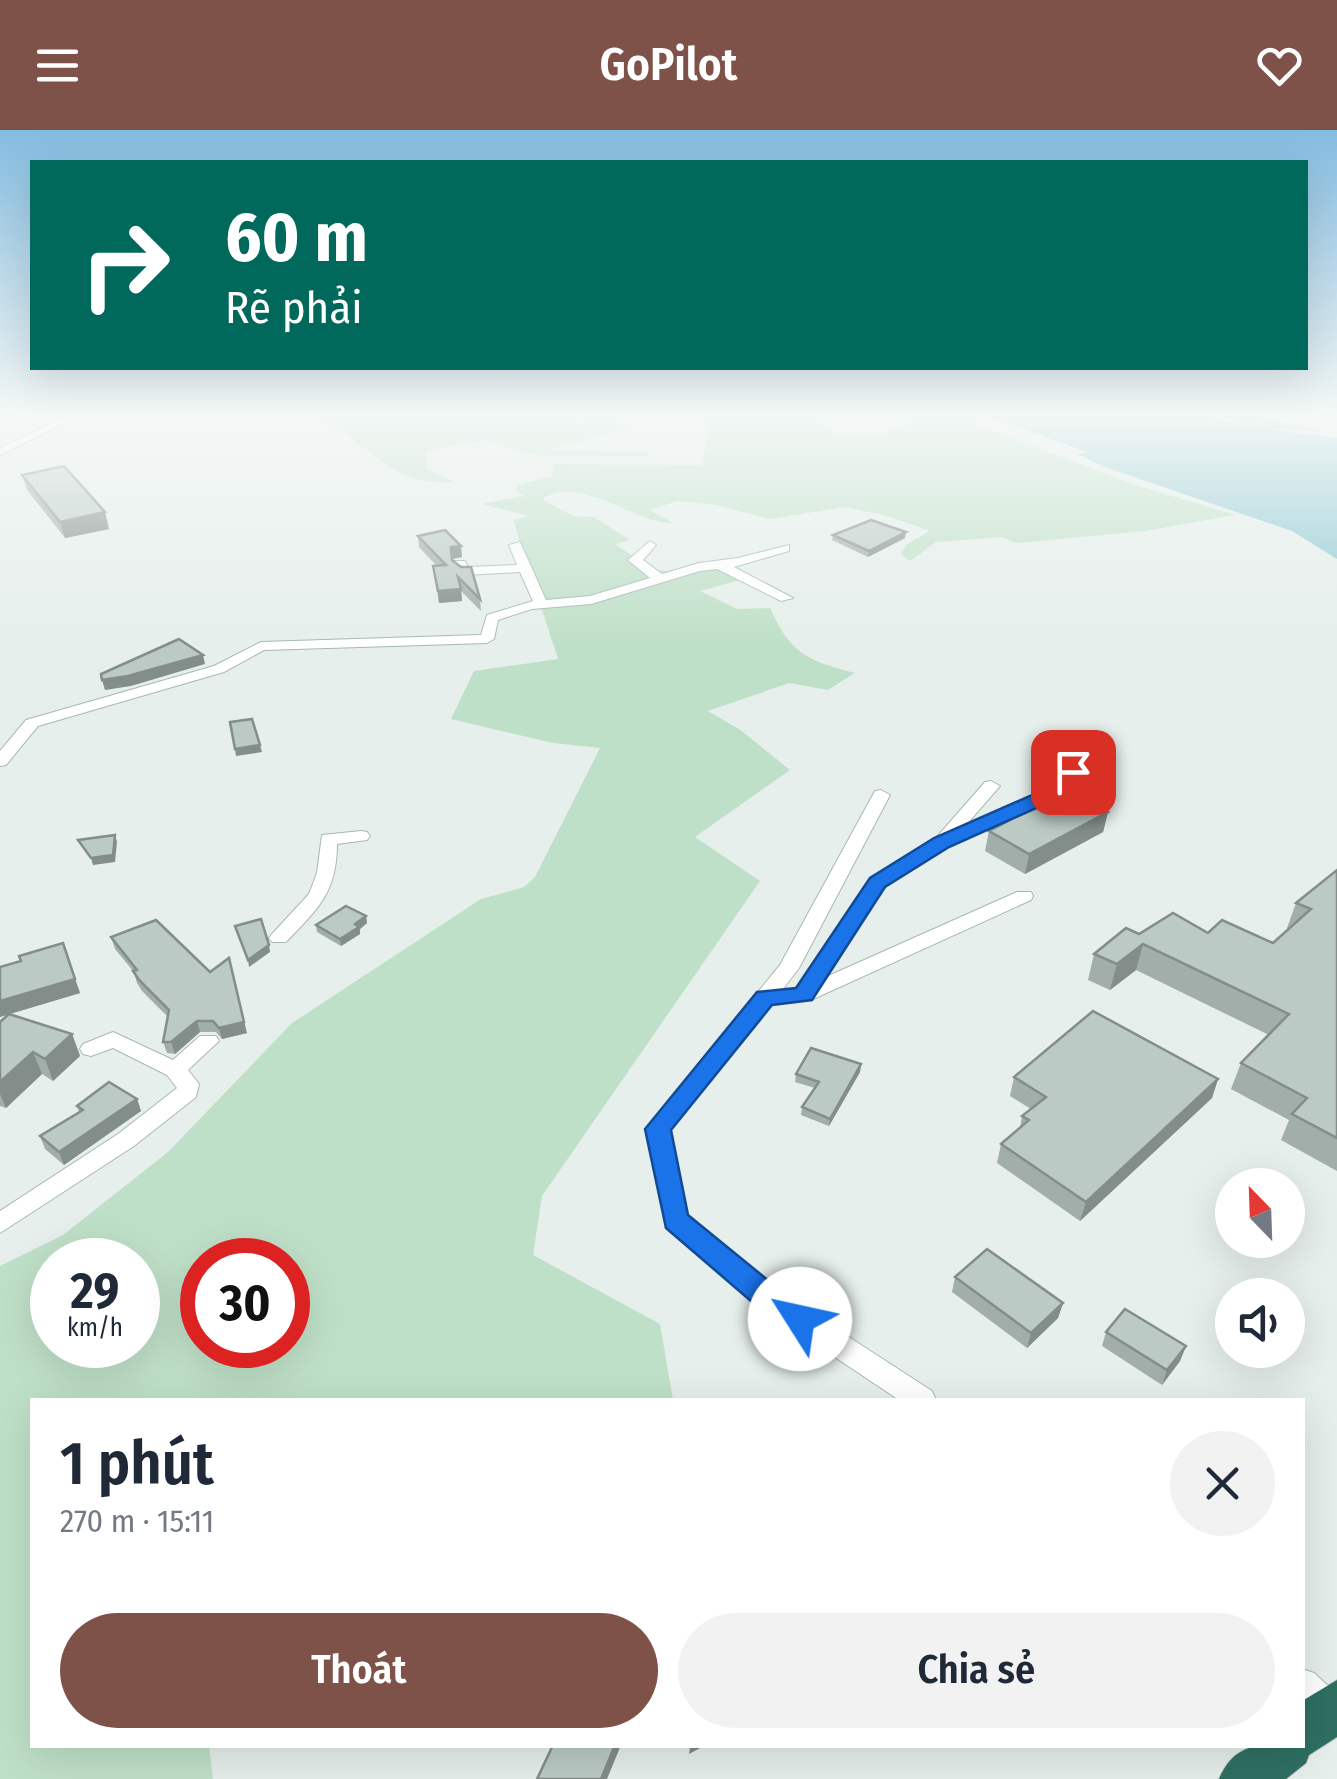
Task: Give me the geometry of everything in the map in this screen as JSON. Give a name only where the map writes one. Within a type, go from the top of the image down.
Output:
[{"type":"highway","points":[[1245,1779],[1284,1748]]},
{"type":"street","points":[[515,544],[541,604]]},
{"type":"street","points":[[650,545],[635,560],[660,579]]},
{"type":"street","points":[[0,761],[32,723],[162,688],[219,668],[261,646],[488,639],[492,618],[541,604],[591,600],[715,563],[740,562],[784,548]]},
{"type":"street","points":[[690,552],[786,598]]},
{"type":"street","points":[[715,563],[771,566]]},
{"type":"street","points":[[460,564],[464,571],[527,568]]},
{"type":"street","points":[[804,995],[877,882],[942,842],[1074,784],[1073,772]]},
{"type":"street","points":[[942,842],[991,786]]},
{"type":"street","points":[[881,795],[789,968],[658,1129],[676,1220],[770,1299],[919,1398]]},
{"type":"street","points":[[279,938],[311,906],[329,878],[328,839],[361,836]]},
{"type":"street","points":[[765,997],[804,995],[1024,896]]},
{"type":"street","points":[[0,1223],[126,1140],[188,1090],[188,1084],[175,1070],[114,1039],[91,1050]]},
{"type":"street","points":[[175,1070],[208,1042]]},
{"type":"green space","points":[[516,491],[1155,491],[1235,515],[1145,531],[1017,543],[1001,537],[936,542],[910,561],[901,554],[907,544],[930,531],[845,507],[770,519],[716,505],[677,501],[650,510],[673,523],[574,492],[542,499],[573,516],[594,517],[630,540],[615,544],[653,568],[673,572],[716,563],[743,579],[700,591],[737,609],[770,608],[785,636],[802,653],[855,673],[828,690],[789,683],[708,711],[739,729],[790,770],[695,837],[760,881],[542,1196],[533,1255],[660,1324],[673,1398],[30,1398],[30,1748],[209,1748],[213,1779],[0,1779],[0,1266],[30,1251],[30,1368],[160,1368],[160,1238],[57,1238],[168,1152],[292,1023],[481,899],[524,887],[535,877],[600,748],[553,743],[451,719],[474,671],[558,659],[514,520],[530,516],[481,504],[524,496]]},
{"type":"water","points":[[1175,491],[1337,491],[1337,559],[1292,531]]},
{"type":"building","points":[[35,491],[86,491],[105,512],[60,522]]},
{"type":"building","points":[[871,520],[906,532],[869,551],[833,535]]},
{"type":"building","points":[[445,530],[461,546],[451,547],[452,560],[461,567],[471,567],[480,599],[458,577],[461,589],[438,591],[433,566],[446,565],[418,536]]},
{"type":"building","points":[[179,639],[203,655],[102,680],[101,674]]},
{"type":"building","points":[[252,719],[260,745],[235,749],[230,722]]},
{"type":"building","points":[[1058,795],[1075,804],[1085,799],[1108,812],[1029,854],[989,831]]},
{"type":"building","points":[[115,835],[113,855],[91,858],[78,840]]},
{"type":"building","points":[[1337,870],[1337,1138],[1292,1114],[1307,1098],[1241,1063],[1289,1014],[1143,944],[1117,964],[1094,954],[1126,928],[1139,934],[1173,913],[1208,933],[1222,920],[1273,943],[1311,909],[1296,903]]},
{"type":"building","points":[[346,906],[366,916],[355,924],[359,927],[340,939],[316,925]]},
{"type":"building","points":[[261,919],[269,945],[248,960],[235,926]]},
{"type":"building","points":[[156,920],[210,972],[229,958],[244,1022],[219,1028],[213,1021],[197,1021],[171,1042],[163,1042],[169,1010],[139,980],[133,971],[137,970],[111,937]]},
{"type":"building","points":[[63,943],[75,979],[0,1001],[0,967],[21,961],[19,956]]},
{"type":"building","points":[[1093,1011],[1218,1079],[1086,1202],[1001,1144],[1029,1120],[1022,1116],[1046,1097],[1014,1077]]},
{"type":"building","points":[[9,1014],[72,1034],[45,1059],[33,1052],[0,1082],[0,1022]]},
{"type":"building","points":[[811,1048],[861,1064],[830,1119],[802,1107],[819,1082],[796,1074]]},
{"type":"building","points":[[109,1082],[137,1099],[59,1152],[40,1136],[83,1110],[77,1106]]},
{"type":"building","points":[[987,1249],[1063,1303],[1031,1333],[955,1277]]},
{"type":"building","points":[[1125,1309],[1186,1346],[1167,1370],[1106,1332]]},
{"type":"building","points":[[552,1748],[614,1748],[601,1779],[537,1779]]},
{"type":"route","points":[[800,1319],[770,1299],[676,1220],[658,1129],[765,997],[804,995],[877,882],[942,842],[986,826],[1074,784],[1073,772]]}]
